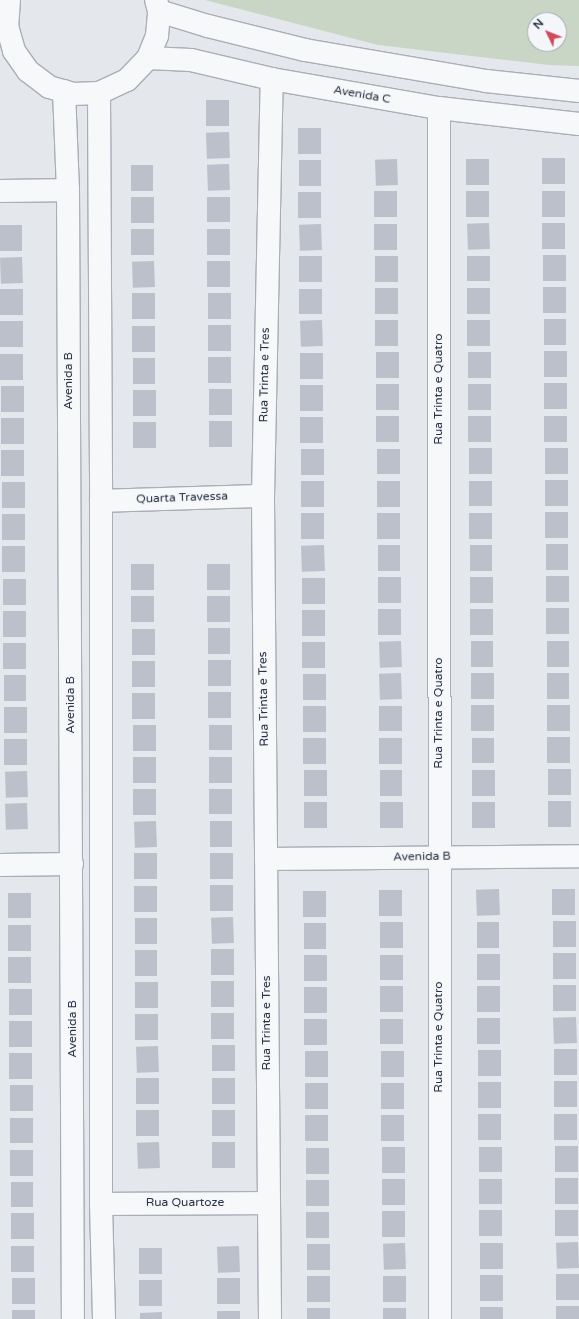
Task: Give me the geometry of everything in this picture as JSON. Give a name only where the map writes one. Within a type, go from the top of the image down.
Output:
[{"type":"street","points":[[9,0],[7,26],[14,50],[28,72],[49,87],[73,94],[99,93],[127,80],[148,58],[157,36],[157,6],[208,26],[305,50],[486,81],[579,91]]},
{"type":"street","name":"Avenida C","points":[[148,58],[190,60],[272,79],[438,108],[579,124]]},
{"type":"street","name":"Rua Trinta e Tres","points":[[270,1319],[263,496],[272,79]]},
{"type":"street","name":"Avenida B","points":[[64,91],[68,190],[73,1319]]},
{"type":"street","points":[[99,93],[101,501],[101,1204],[104,1319]]},
{"type":"street","name":"Rua Trinta e Quatro","points":[[438,108],[438,856],[440,1319]]},
{"type":"street","points":[[0,192],[68,190]]},
{"type":"street","name":"Quarta Travessa","points":[[101,501],[263,496]]},
{"type":"street","name":"Avenida B","points":[[266,859],[438,856],[579,856]]},
{"type":"street","points":[[0,865],[72,864]]},
{"type":"street","name":"Rua Quartoze","points":[[101,1204],[269,1203]]},
{"type":"green space","points":[[205,0],[579,0],[579,66],[549,65],[378,45]]},
{"type":"building","points":[[206,100],[229,100],[229,126],[206,126]]},
{"type":"building","points":[[298,128],[321,128],[321,154],[298,154]]},
{"type":"building","points":[[229,132],[230,158],[207,159],[206,133]]},
{"type":"building","points":[[542,158],[565,158],[565,184],[542,184]]},
{"type":"building","points":[[397,159],[398,185],[376,186],[375,160]]},
{"type":"building","points":[[466,159],[489,159],[489,185],[466,185]]},
{"type":"building","points":[[299,160],[321,160],[321,186],[299,186]]},
{"type":"building","points":[[229,164],[230,190],[208,191],[207,165]]},
{"type":"building","points":[[131,165],[153,165],[153,191],[131,191]]},
{"type":"building","points":[[374,191],[397,191],[397,217],[374,217]]},
{"type":"building","points":[[466,191],[489,191],[489,217],[466,217]]},
{"type":"building","points":[[542,191],[565,191],[565,217],[542,217]]},
{"type":"building","points":[[298,192],[321,192],[321,218],[298,218]]},
{"type":"building","points":[[131,197],[154,197],[154,223],[131,223]]},
{"type":"building","points":[[207,197],[230,197],[230,222],[207,222]]},
{"type":"building","points":[[489,223],[490,249],[468,250],[467,224]]},
{"type":"building","points":[[542,223],[565,223],[565,249],[542,249]]},
{"type":"building","points":[[321,224],[322,250],[300,251],[299,225]]},
{"type":"building","points":[[374,224],[397,224],[397,250],[374,250]]},
{"type":"building","points":[[0,225],[22,225],[22,251],[0,251]]},
{"type":"building","points":[[131,229],[154,229],[154,255],[131,255]]},
{"type":"building","points":[[207,229],[230,229],[230,255],[207,255]]},
{"type":"building","points":[[543,255],[566,255],[566,281],[543,281]]},
{"type":"building","points":[[299,256],[322,256],[322,282],[299,282]]},
{"type":"building","points":[[375,256],[398,256],[398,282],[375,282]]},
{"type":"building","points":[[467,256],[490,256],[490,281],[467,281]]},
{"type":"building","points":[[22,257],[23,283],[1,284],[0,258]]},
{"type":"building","points":[[154,261],[155,287],[133,288],[132,262]]},
{"type":"building","points":[[207,261],[230,261],[230,287],[207,287]]},
{"type":"building","points":[[543,287],[566,287],[566,313],[543,313]]},
{"type":"building","points":[[375,288],[398,288],[398,314],[375,314]]},
{"type":"building","points":[[467,288],[490,288],[490,314],[467,314]]},
{"type":"building","points":[[0,289],[23,289],[23,315],[0,315]]},
{"type":"building","points":[[299,289],[322,289],[322,314],[299,314]]},
{"type":"building","points":[[132,293],[155,293],[155,319],[132,319]]},
{"type":"building","points":[[208,293],[231,293],[231,319],[208,319]]},
{"type":"building","points":[[544,319],[566,319],[566,345],[544,345]]},
{"type":"building","points":[[322,320],[323,346],[301,347],[300,321]]},
{"type":"building","points":[[375,320],[398,320],[398,346],[375,346]]},
{"type":"building","points":[[467,320],[490,320],[490,346],[467,346]]},
{"type":"building","points":[[0,321],[23,321],[23,347],[0,347]]},
{"type":"building","points":[[208,325],[231,325],[231,351],[208,351]]},
{"type":"building","points":[[132,326],[155,326],[155,352],[132,352]]},
{"type":"building","points":[[544,351],[567,351],[567,377],[544,377]]},
{"type":"building","points":[[376,352],[399,352],[399,378],[376,378]]},
{"type":"building","points":[[468,352],[491,352],[491,378],[468,378]]},
{"type":"building","points":[[300,353],[323,353],[323,379],[300,379]]},
{"type":"building","points":[[0,354],[23,354],[23,380],[0,380]]},
{"type":"building","points":[[208,357],[231,357],[231,383],[208,383]]},
{"type":"building","points":[[133,358],[155,358],[155,384],[133,384]]},
{"type":"building","points":[[544,383],[567,383],[567,409],[544,409]]},
{"type":"building","points":[[376,384],[399,384],[399,410],[376,410]]},
{"type":"building","points":[[468,384],[491,384],[491,410],[468,410]]},
{"type":"building","points":[[300,385],[323,385],[323,411],[300,411]]},
{"type":"building","points":[[1,386],[24,386],[24,412],[1,412]]},
{"type":"building","points":[[209,389],[232,389],[232,415],[209,415]]},
{"type":"building","points":[[133,390],[156,390],[156,416],[133,416]]},
{"type":"building","points":[[376,416],[399,416],[399,442],[376,442]]},
{"type":"building","points":[[468,416],[491,416],[491,442],[468,442]]},
{"type":"building","points":[[544,416],[567,416],[567,442],[544,442]]},
{"type":"building","points":[[300,417],[323,417],[323,443],[300,443]]},
{"type":"building","points":[[1,418],[24,418],[24,444],[1,444]]},
{"type":"building","points":[[209,421],[232,421],[232,447],[209,447]]},
{"type":"building","points":[[133,422],[156,422],[156,448],[133,448]]},
{"type":"building","points":[[469,448],[492,448],[492,474],[469,474]]},
{"type":"building","points":[[545,448],[568,448],[568,474],[545,474]]},
{"type":"building","points":[[301,449],[324,449],[324,475],[301,475]]},
{"type":"building","points":[[377,449],[400,449],[400,474],[377,474]]},
{"type":"building","points":[[1,450],[24,450],[24,476],[1,476]]},
{"type":"building","points":[[545,480],[568,480],[568,506],[545,506]]},
{"type":"building","points":[[301,481],[324,481],[324,507],[301,507]]},
{"type":"building","points":[[377,481],[400,481],[400,507],[377,507]]},
{"type":"building","points":[[469,481],[492,481],[492,506],[469,506]]},
{"type":"building","points":[[2,482],[25,482],[25,508],[2,508]]},
{"type":"building","points":[[545,512],[568,512],[568,538],[545,538]]},
{"type":"building","points":[[301,513],[324,513],[324,539],[301,539]]},
{"type":"building","points":[[377,513],[400,513],[400,539],[377,539]]},
{"type":"building","points":[[469,513],[492,513],[492,539],[469,539]]},
{"type":"building","points":[[2,514],[25,514],[25,540],[2,540]]},
{"type":"building","points":[[546,544],[568,544],[568,570],[546,570]]},
{"type":"building","points":[[324,545],[325,571],[302,572],[301,546]]},
{"type":"building","points":[[378,545],[400,545],[400,571],[378,571]]},
{"type":"building","points":[[470,545],[492,545],[492,571],[470,571]]},
{"type":"building","points":[[2,546],[25,546],[25,572],[2,572]]},
{"type":"building","points":[[131,564],[154,564],[154,590],[131,590]]},
{"type":"building","points":[[207,564],[230,564],[230,590],[207,590]]},
{"type":"building","points":[[546,576],[569,576],[569,602],[546,602]]},
{"type":"building","points":[[378,577],[401,577],[401,603],[378,603]]},
{"type":"building","points":[[470,577],[493,577],[493,603],[470,603]]},
{"type":"building","points":[[302,578],[325,578],[325,604],[302,604]]},
{"type":"building","points":[[3,579],[26,579],[26,605],[3,605]]},
{"type":"building","points":[[131,596],[154,596],[154,622],[131,622]]},
{"type":"building","points":[[207,596],[230,596],[230,622],[207,622]]},
{"type":"building","points":[[546,608],[569,608],[569,634],[546,634]]},
{"type":"building","points":[[378,609],[401,609],[401,635],[378,635]]},
{"type":"building","points":[[470,609],[493,609],[493,635],[470,635]]},
{"type":"building","points":[[302,610],[325,610],[325,636],[302,636]]},
{"type":"building","points":[[3,611],[26,611],[26,637],[3,637]]},
{"type":"building","points":[[208,628],[230,628],[230,654],[208,654]]},
{"type":"building","points":[[132,629],[155,629],[155,655],[132,655]]},
{"type":"building","points":[[401,641],[402,667],[380,668],[379,642]]},
{"type":"building","points":[[471,641],[493,641],[493,667],[471,667]]},
{"type":"building","points":[[547,641],[569,641],[569,667],[547,667]]},
{"type":"building","points":[[302,642],[325,642],[325,668],[302,668]]},
{"type":"building","points":[[3,643],[26,643],[26,669],[3,669]]},
{"type":"building","points":[[208,660],[231,660],[231,686],[208,686]]},
{"type":"building","points":[[132,661],[155,661],[155,687],[132,687]]},
{"type":"building","points":[[401,673],[402,699],[380,700],[379,674]]},
{"type":"building","points":[[471,673],[494,673],[494,699],[471,699]]},
{"type":"building","points":[[547,673],[569,673],[569,699],[547,699]]},
{"type":"building","points":[[303,674],[326,674],[326,700],[303,700]]},
{"type":"building","points":[[4,675],[26,675],[26,701],[4,701]]},
{"type":"building","points":[[208,692],[231,692],[231,718],[208,718]]},
{"type":"building","points":[[132,693],[155,693],[155,719],[132,719]]},
{"type":"building","points":[[471,705],[494,705],[494,731],[471,731]]},
{"type":"building","points":[[547,705],[570,705],[570,731],[547,731]]},
{"type":"building","points":[[303,706],[326,706],[326,732],[303,732]]},
{"type":"building","points":[[379,706],[402,706],[402,731],[379,731]]},
{"type":"building","points":[[4,707],[27,707],[27,733],[4,733]]},
{"type":"building","points":[[133,725],[156,725],[156,751],[133,751]]},
{"type":"building","points":[[209,725],[232,725],[232,750],[209,750]]},
{"type":"building","points":[[547,737],[570,737],[570,763],[547,763]]},
{"type":"building","points":[[303,738],[326,738],[326,764],[303,764]]},
{"type":"building","points":[[379,738],[402,738],[402,764],[379,764]]},
{"type":"building","points":[[472,738],[494,738],[494,763],[472,763]]},
{"type":"building","points":[[4,739],[27,739],[27,765],[4,765]]},
{"type":"building","points":[[133,757],[156,757],[156,783],[133,783]]},
{"type":"building","points":[[209,757],[232,757],[232,783],[209,783]]},
{"type":"building","points":[[548,769],[571,769],[571,795],[548,795]]},
{"type":"building","points":[[304,770],[327,770],[327,796],[304,796]]},
{"type":"building","points":[[380,770],[402,770],[402,796],[380,796]]},
{"type":"building","points":[[472,770],[495,770],[495,796],[472,796]]},
{"type":"building","points":[[27,771],[28,797],[6,798],[5,772]]},
{"type":"building","points":[[133,789],[156,789],[156,815],[133,815]]},
{"type":"building","points":[[209,789],[232,789],[232,814],[209,814]]},
{"type":"building","points":[[548,801],[571,801],[571,827],[548,827]]},
{"type":"building","points":[[304,802],[327,802],[327,828],[304,828]]},
{"type":"building","points":[[380,802],[403,802],[403,828],[380,828]]},
{"type":"building","points":[[472,802],[495,802],[495,828],[472,828]]},
{"type":"building","points":[[27,803],[28,829],[6,830],[5,804]]},
{"type":"building","points":[[156,821],[157,847],[135,848],[134,822]]},
{"type":"building","points":[[210,821],[232,821],[232,847],[210,847]]},
{"type":"building","points":[[134,853],[157,853],[157,879],[134,879]]},
{"type":"building","points":[[210,853],[233,853],[233,879],[210,879]]},
{"type":"building","points":[[210,885],[233,885],[233,911],[210,911]]},
{"type":"building","points":[[134,886],[157,886],[157,912],[134,912]]},
{"type":"building","points":[[499,889],[500,915],[477,916],[476,890]]},
{"type":"building","points":[[552,889],[575,889],[575,915],[552,915]]},
{"type":"building","points":[[379,890],[402,890],[402,916],[379,916]]},
{"type":"building","points":[[303,891],[326,891],[326,917],[303,917]]},
{"type":"building","points":[[8,893],[31,893],[31,918],[8,918]]},
{"type":"building","points":[[233,917],[234,943],[212,944],[211,918]]},
{"type":"building","points":[[135,918],[157,918],[157,944],[135,944]]},
{"type":"building","points":[[553,921],[576,921],[576,947],[553,947]]},
{"type":"building","points":[[380,922],[403,922],[403,948],[380,948]]},
{"type":"building","points":[[477,922],[499,922],[499,948],[477,948]]},
{"type":"building","points":[[304,923],[326,923],[326,949],[304,949]]},
{"type":"building","points":[[8,925],[31,925],[31,951],[8,951]]},
{"type":"building","points":[[211,949],[234,949],[234,975],[211,975]]},
{"type":"building","points":[[135,950],[157,950],[157,976],[135,976]]},
{"type":"building","points":[[553,953],[576,953],[576,979],[553,979]]},
{"type":"building","points":[[477,954],[500,954],[500,980],[477,980]]},
{"type":"building","points":[[304,955],[327,955],[327,981],[304,981]]},
{"type":"building","points":[[380,955],[403,955],[403,980],[380,980]]},
{"type":"building","points":[[8,957],[31,957],[31,983],[8,983]]},
{"type":"building","points":[[211,981],[234,981],[234,1007],[211,1007]]},
{"type":"building","points":[[135,982],[158,982],[158,1008],[135,1008]]},
{"type":"building","points":[[553,985],[576,985],[576,1011],[553,1011]]},
{"type":"building","points":[[380,986],[403,986],[403,1012],[380,1012]]},
{"type":"building","points":[[477,986],[500,986],[500,1012],[477,1012]]},
{"type":"building","points":[[304,987],[327,987],[327,1013],[304,1013]]},
{"type":"building","points":[[9,989],[32,989],[32,1015],[9,1015]]},
{"type":"building","points":[[211,1013],[234,1013],[234,1039],[211,1039]]},
{"type":"building","points":[[135,1014],[158,1014],[158,1040],[135,1040]]},
{"type":"building","points":[[576,1017],[577,1043],[554,1044],[553,1018]]},
{"type":"building","points":[[477,1018],[500,1018],[500,1044],[477,1044]]},
{"type":"building","points":[[304,1019],[327,1019],[327,1045],[304,1045]]},
{"type":"building","points":[[380,1019],[403,1019],[403,1044],[380,1044]]},
{"type":"building","points":[[9,1021],[32,1021],[32,1047],[9,1047]]},
{"type":"building","points":[[212,1045],[235,1045],[235,1071],[212,1071]]},
{"type":"building","points":[[158,1046],[159,1072],[137,1073],[136,1047]]},
{"type":"building","points":[[554,1049],[577,1049],[577,1075],[554,1075]]},
{"type":"building","points":[[478,1050],[501,1050],[501,1076],[478,1076]]},
{"type":"building","points":[[305,1051],[328,1051],[328,1077],[305,1077]]},
{"type":"building","points":[[381,1051],[404,1051],[404,1077],[381,1077]]},
{"type":"building","points":[[9,1053],[32,1053],[32,1079],[9,1079]]},
{"type":"building","points":[[136,1078],[159,1078],[159,1104],[136,1104]]},
{"type":"building","points":[[212,1078],[235,1078],[235,1104],[212,1104]]},
{"type":"building","points":[[554,1081],[577,1081],[577,1107],[554,1107]]},
{"type":"building","points":[[478,1082],[501,1082],[501,1108],[478,1108]]},
{"type":"building","points":[[305,1083],[328,1083],[328,1109],[305,1109]]},
{"type":"building","points":[[381,1083],[404,1083],[404,1109],[381,1109]]},
{"type":"building","points":[[10,1085],[33,1085],[33,1111],[10,1111]]},
{"type":"building","points":[[136,1110],[159,1110],[159,1136],[136,1136]]},
{"type":"building","points":[[212,1110],[235,1110],[235,1136],[212,1136]]},
{"type":"building","points":[[478,1114],[501,1114],[501,1140],[478,1140]]},
{"type":"building","points":[[554,1114],[577,1114],[577,1140],[554,1140]]},
{"type":"building","points":[[305,1115],[328,1115],[328,1141],[305,1141]]},
{"type":"building","points":[[381,1115],[404,1115],[404,1141],[381,1141]]},
{"type":"building","points":[[10,1118],[33,1118],[33,1143],[10,1143]]},
{"type":"building","points":[[159,1142],[160,1168],[138,1169],[137,1143]]},
{"type":"building","points":[[212,1142],[235,1142],[235,1168],[212,1168]]},
{"type":"building","points":[[555,1146],[578,1146],[578,1172],[555,1172]]},
{"type":"building","points":[[382,1147],[405,1147],[405,1173],[382,1173]]},
{"type":"building","points":[[479,1147],[502,1147],[502,1172],[479,1172]]},
{"type":"building","points":[[306,1148],[329,1148],[329,1174],[306,1174]]},
{"type":"building","points":[[10,1150],[33,1150],[33,1176],[10,1176]]},
{"type":"building","points":[[555,1178],[578,1178],[578,1204],[555,1204]]},
{"type":"building","points":[[382,1179],[405,1179],[405,1205],[382,1205]]},
{"type":"building","points":[[479,1179],[502,1179],[502,1204],[479,1204]]},
{"type":"building","points":[[306,1180],[329,1180],[329,1206],[306,1206]]},
{"type":"building","points":[[11,1182],[33,1182],[33,1207],[11,1207]]},
{"type":"building","points":[[479,1210],[502,1210],[502,1236],[479,1236]]},
{"type":"building","points":[[555,1210],[578,1210],[578,1236],[555,1236]]},
{"type":"building","points":[[382,1211],[405,1211],[405,1237],[382,1237]]},
{"type":"building","points":[[306,1212],[329,1212],[329,1238],[306,1238]]},
{"type":"building","points":[[11,1213],[34,1213],[34,1239],[11,1239]]},
{"type":"building","points":[[578,1242],[579,1268],[557,1269],[556,1243]]},
{"type":"building","points":[[405,1243],[406,1269],[384,1270],[383,1244]]},
{"type":"building","points":[[480,1243],[503,1243],[503,1269],[480,1269]]},
{"type":"building","points":[[307,1244],[330,1244],[330,1270],[307,1270]]},
{"type":"building","points":[[11,1246],[34,1246],[34,1272],[11,1272]]},
{"type":"building","points":[[239,1246],[240,1272],[218,1273],[217,1247]]},
{"type":"building","points":[[139,1248],[162,1248],[162,1274],[139,1274]]},
{"type":"building","points":[[556,1274],[579,1274],[579,1300],[556,1300]]},
{"type":"building","points":[[480,1275],[503,1275],[503,1301],[480,1301]]},
{"type":"building","points":[[307,1276],[330,1276],[330,1302],[307,1302]]},
{"type":"building","points":[[383,1276],[406,1276],[406,1302],[383,1302]]},
{"type":"building","points":[[12,1278],[35,1278],[35,1304],[12,1304]]},
{"type":"building","points":[[217,1278],[240,1278],[240,1304],[217,1304]]},
{"type":"building","points":[[139,1280],[162,1280],[162,1306],[139,1306]]},
{"type":"building","points":[[556,1306],[579,1306],[579,1319],[556,1319]]},
{"type":"building","points":[[480,1307],[503,1307],[503,1319],[480,1319]]},
{"type":"building","points":[[307,1308],[330,1308],[330,1319],[307,1319]]},
{"type":"building","points":[[383,1308],[406,1308],[406,1319],[383,1319]]},
{"type":"building","points":[[12,1310],[35,1310],[35,1319],[12,1319]]},
{"type":"building","points":[[217,1311],[240,1311],[240,1319],[217,1319]]},
{"type":"building","points":[[162,1312],[162,1319],[140,1319],[140,1313]]}]
